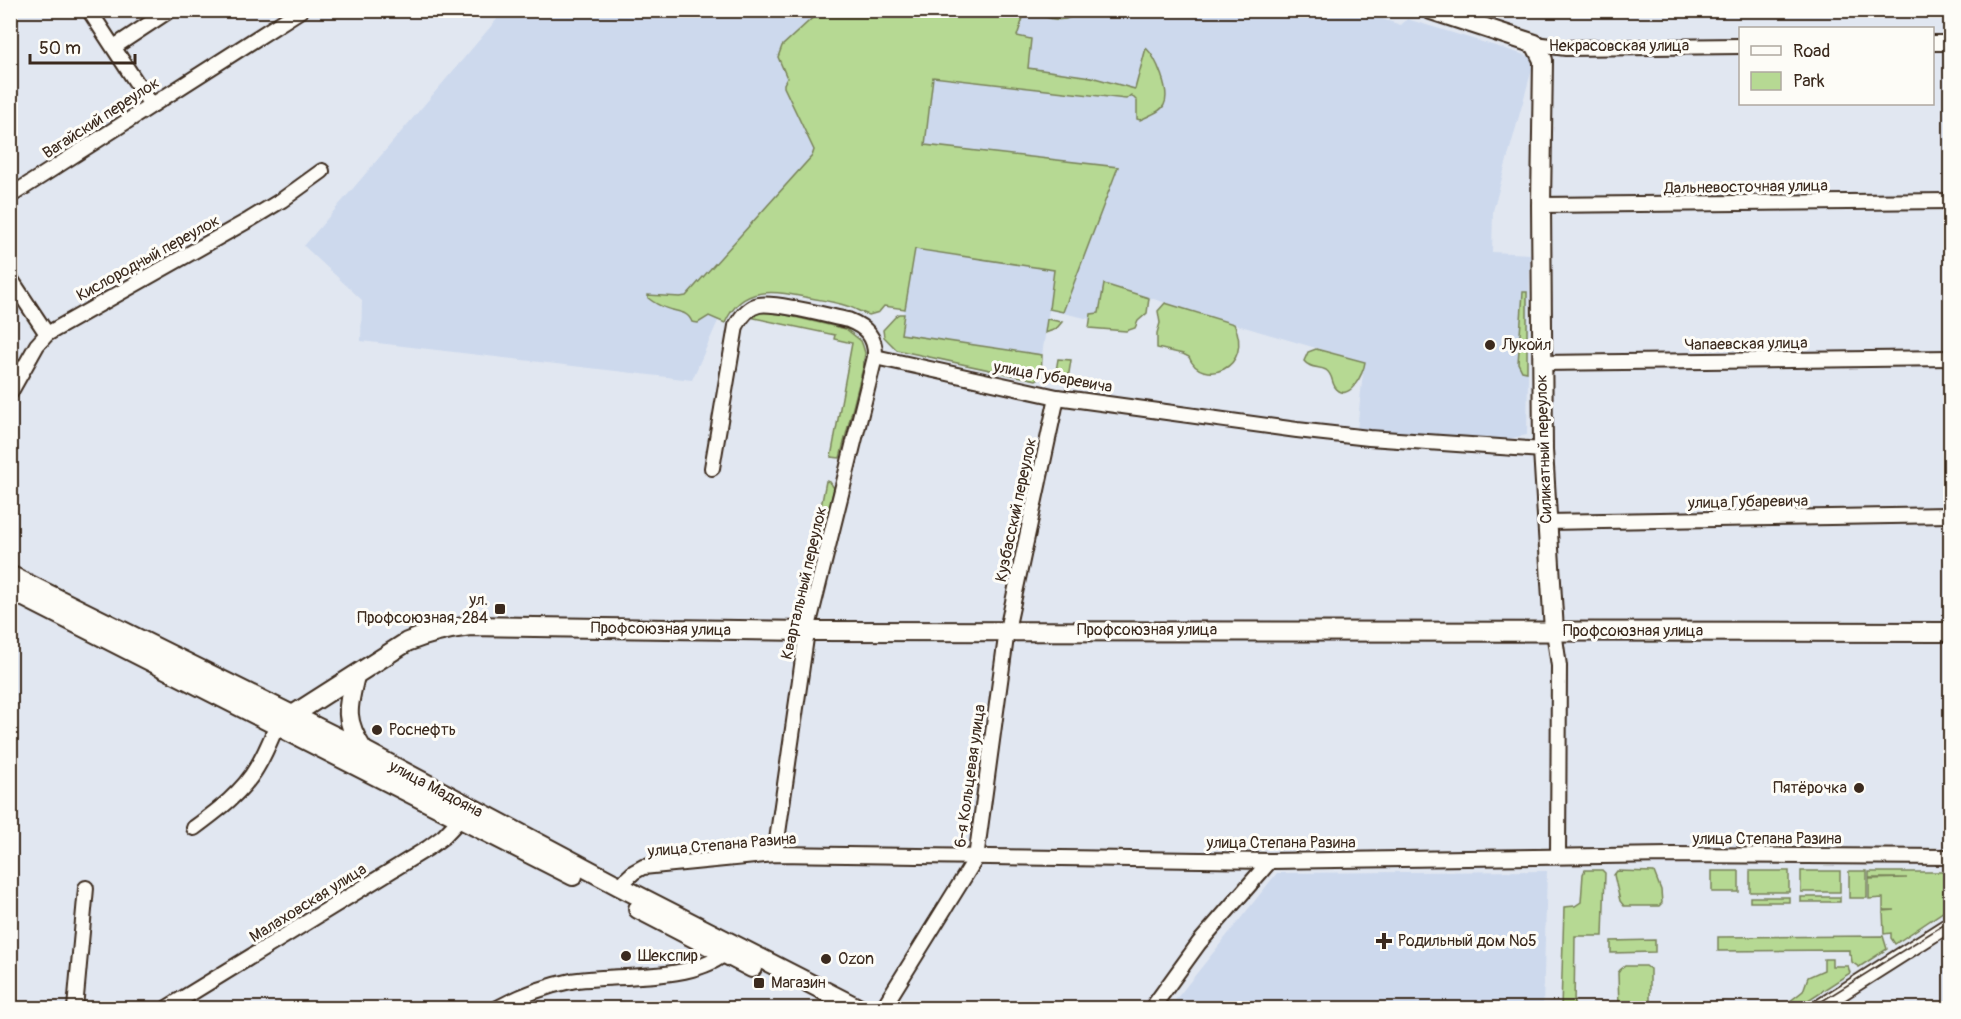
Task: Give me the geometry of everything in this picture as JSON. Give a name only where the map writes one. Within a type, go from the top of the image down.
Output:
[{"type":"main road","name":"Некрасовская улица","points":[[1431,10],[1536,44]]},
{"type":"main road","name":"Силикатный переулок","points":[[1536,44],[1544,60],[1541,363],[1543,450],[1554,631]]},
{"type":"main road","name":"улица Мадояна","points":[[10,575],[285,720],[461,818],[832,1008]]},
{"type":"main road","name":"улица Мадояна","points":[[10,590],[285,720],[363,750],[619,886],[858,1008]]},
{"type":"main road","name":"Профсоюзная улица","points":[[285,720],[399,647],[425,634],[470,626],[807,631],[1950,632]]},
{"type":"main road","points":[[355,675],[350,696],[349,722],[353,735],[363,750]]},
{"type":"street","points":[[89,10],[151,105]]},
{"type":"street","points":[[114,47],[170,10]]},
{"type":"street","name":"Вагайский переулок","points":[[10,196],[301,10]]},
{"type":"street","points":[[1934,43],[1950,43]]},
{"type":"street","name":"Некрасовская улица","points":[[1536,44],[1566,48],[1739,46]]},
{"type":"street","name":"Кислородный переулок","points":[[10,393],[37,345],[47,334],[249,220],[322,171]]},
{"type":"street","name":"Дальневосточная улица","points":[[1541,205],[1950,201]]},
{"type":"street","points":[[10,278],[47,334]]},
{"type":"street","points":[[712,468],[736,326],[747,311],[758,305],[772,305],[848,320],[858,324],[872,337],[875,357]]},
{"type":"street","name":"улица Губаревича","points":[[875,357],[1057,397],[1369,438],[1543,450]]},
{"type":"street","name":"Квартальный переулок","points":[[775,854],[807,631],[875,357]]},
{"type":"street","name":"Чапаевская улица","points":[[1541,363],[1950,358]]},
{"type":"street","name":"Кузбасский переулок","points":[[1007,630],[1057,397]]},
{"type":"street","name":"улица Губаревича","points":[[1547,522],[1950,515]]},
{"type":"street","name":"6-я Кольцевая улица","points":[[883,1008],[976,858],[1007,630]]},
{"type":"street","name":"Силикатный переулок","points":[[1554,631],[1559,666],[1558,855]]},
{"type":"street","points":[[194,828],[231,799],[250,777],[285,720]]},
{"type":"street","name":"Малаховская улица","points":[[167,1008],[428,848],[443,837],[461,818]]},
{"type":"street","name":"улица Степана Разина","points":[[619,886],[634,872],[644,867],[775,854],[1270,861],[1558,855],[1950,857]]},
{"type":"street","points":[[1152,1008],[1199,943],[1270,861]]},
{"type":"street","points":[[75,1008],[86,888]]},
{"type":"street","points":[[1818,1008],[1950,924]]},
{"type":"street","points":[[498,1008],[539,990],[571,981],[679,971],[708,965],[724,954]]},
{"type":"shaded area","points":[[1364,10],[1363,13],[1401,25],[1407,19],[1535,58],[1493,211],[1492,252],[1530,254],[1527,435],[1504,440],[1357,431],[1364,362],[1105,284],[1099,313],[1091,314],[1090,319],[1049,310],[1042,355],[901,334],[904,309],[792,288],[754,289],[718,321],[692,380],[361,341],[362,300],[304,246],[504,11]]},
{"type":"shaded area","name":"Родильный дом №5","points":[[1547,871],[1543,1008],[1169,1008],[1277,873]]},
{"type":"green space","points":[[820,11],[1078,11],[1067,19],[1060,20],[1025,12],[1017,36],[1031,39],[1028,68],[1091,77],[1135,89],[1146,48],[1150,52],[1161,75],[1166,99],[1160,110],[1140,120],[1137,119],[1137,101],[1131,95],[1126,99],[933,77],[925,145],[1118,167],[1063,312],[1049,309],[1054,270],[915,249],[905,309],[884,306],[879,312],[869,315],[829,301],[785,293],[761,293],[741,302],[732,310],[725,323],[709,316],[698,323],[692,322],[685,314],[657,304],[648,298],[648,295],[686,296],[812,156],[814,150],[784,87],[787,78],[778,57],[782,46]]},
{"type":"green space","points":[[1104,284],[1149,298],[1147,313],[1138,321],[1135,328],[1126,331],[1089,328],[1091,314],[1099,313]]},
{"type":"green space","points":[[1523,292],[1527,292],[1527,372],[1522,371],[1518,363]]},
{"type":"green space","points":[[1165,303],[1234,324],[1239,340],[1238,352],[1232,362],[1224,369],[1214,372],[1204,371],[1183,354],[1157,348],[1160,323],[1158,311]]},
{"type":"green space","points":[[762,311],[846,329],[861,341],[865,353],[863,368],[840,458],[831,457],[852,343],[834,339],[835,335],[754,318],[756,313]]},
{"type":"green space","points":[[899,314],[904,314],[901,334],[1042,355],[1041,377],[1036,380],[897,350],[884,337],[883,330]]},
{"type":"green space","points":[[1047,319],[1062,322],[1056,329],[1045,333]]},
{"type":"green space","points":[[1316,349],[1365,362],[1362,373],[1350,390],[1340,392],[1326,370],[1309,365],[1304,361],[1308,352]]},
{"type":"green space","points":[[1058,359],[1071,360],[1068,379],[1055,377]]},
{"type":"green space","points":[[826,481],[830,482],[834,488],[815,572],[808,574]]},
{"type":"green space","points":[[1585,870],[1602,870],[1605,873],[1603,936],[1575,936],[1574,1008],[1561,1008],[1564,907],[1575,906],[1581,902]]},
{"type":"green space","points":[[1617,871],[1654,872],[1661,890],[1662,903],[1659,906],[1624,906],[1620,901],[1614,875]]},
{"type":"green space","points":[[1712,871],[1739,871],[1739,892],[1712,892]]},
{"type":"green space","points":[[1750,871],[1789,871],[1789,892],[1750,892]]},
{"type":"green space","points":[[1801,871],[1840,871],[1840,892],[1801,892]]},
{"type":"green space","points":[[1849,871],[1867,871],[1867,898],[1849,898]]},
{"type":"green space","points":[[1869,872],[1950,872],[1950,907],[1895,944],[1891,933],[1884,934],[1883,911],[1895,910],[1883,910],[1883,898],[1869,899],[1869,879],[1907,878],[1869,878]]},
{"type":"green space","points":[[1750,897],[1789,897],[1789,902],[1750,902]]},
{"type":"green space","points":[[1801,897],[1840,897],[1840,902],[1801,902]]},
{"type":"green space","points":[[1883,936],[1887,949],[1859,967],[1852,962],[1849,950],[1718,951],[1718,937]]},
{"type":"green space","points":[[1655,940],[1655,952],[1611,953],[1611,941]]},
{"type":"green space","points":[[1824,959],[1832,959],[1832,966],[1848,966],[1850,973],[1796,1008],[1792,1008],[1789,1002],[1803,991],[1808,977],[1824,970]]},
{"type":"green space","points":[[1625,966],[1646,966],[1650,969],[1650,1008],[1619,1008],[1618,973]]},
{"type":"tram line","points":[[1811,1008],[1950,921]]},
{"type":"place","name":"Лукойл","points":[[1490,345]]},
{"type":"place","name":"ул. Профсоюзная, 284","points":[[500,609]]},
{"type":"place","name":"Роснефть","points":[[377,730]]},
{"type":"place","name":"Пятёрочка","points":[[1859,788]]},
{"type":"place","name":"Родильный дом №5","points":[[1384,941]]},
{"type":"place","name":"Шекспир","points":[[626,956]]},
{"type":"place","name":"Ozon","points":[[826,959]]},
{"type":"place","name":"Магазин","points":[[759,983]]}]
